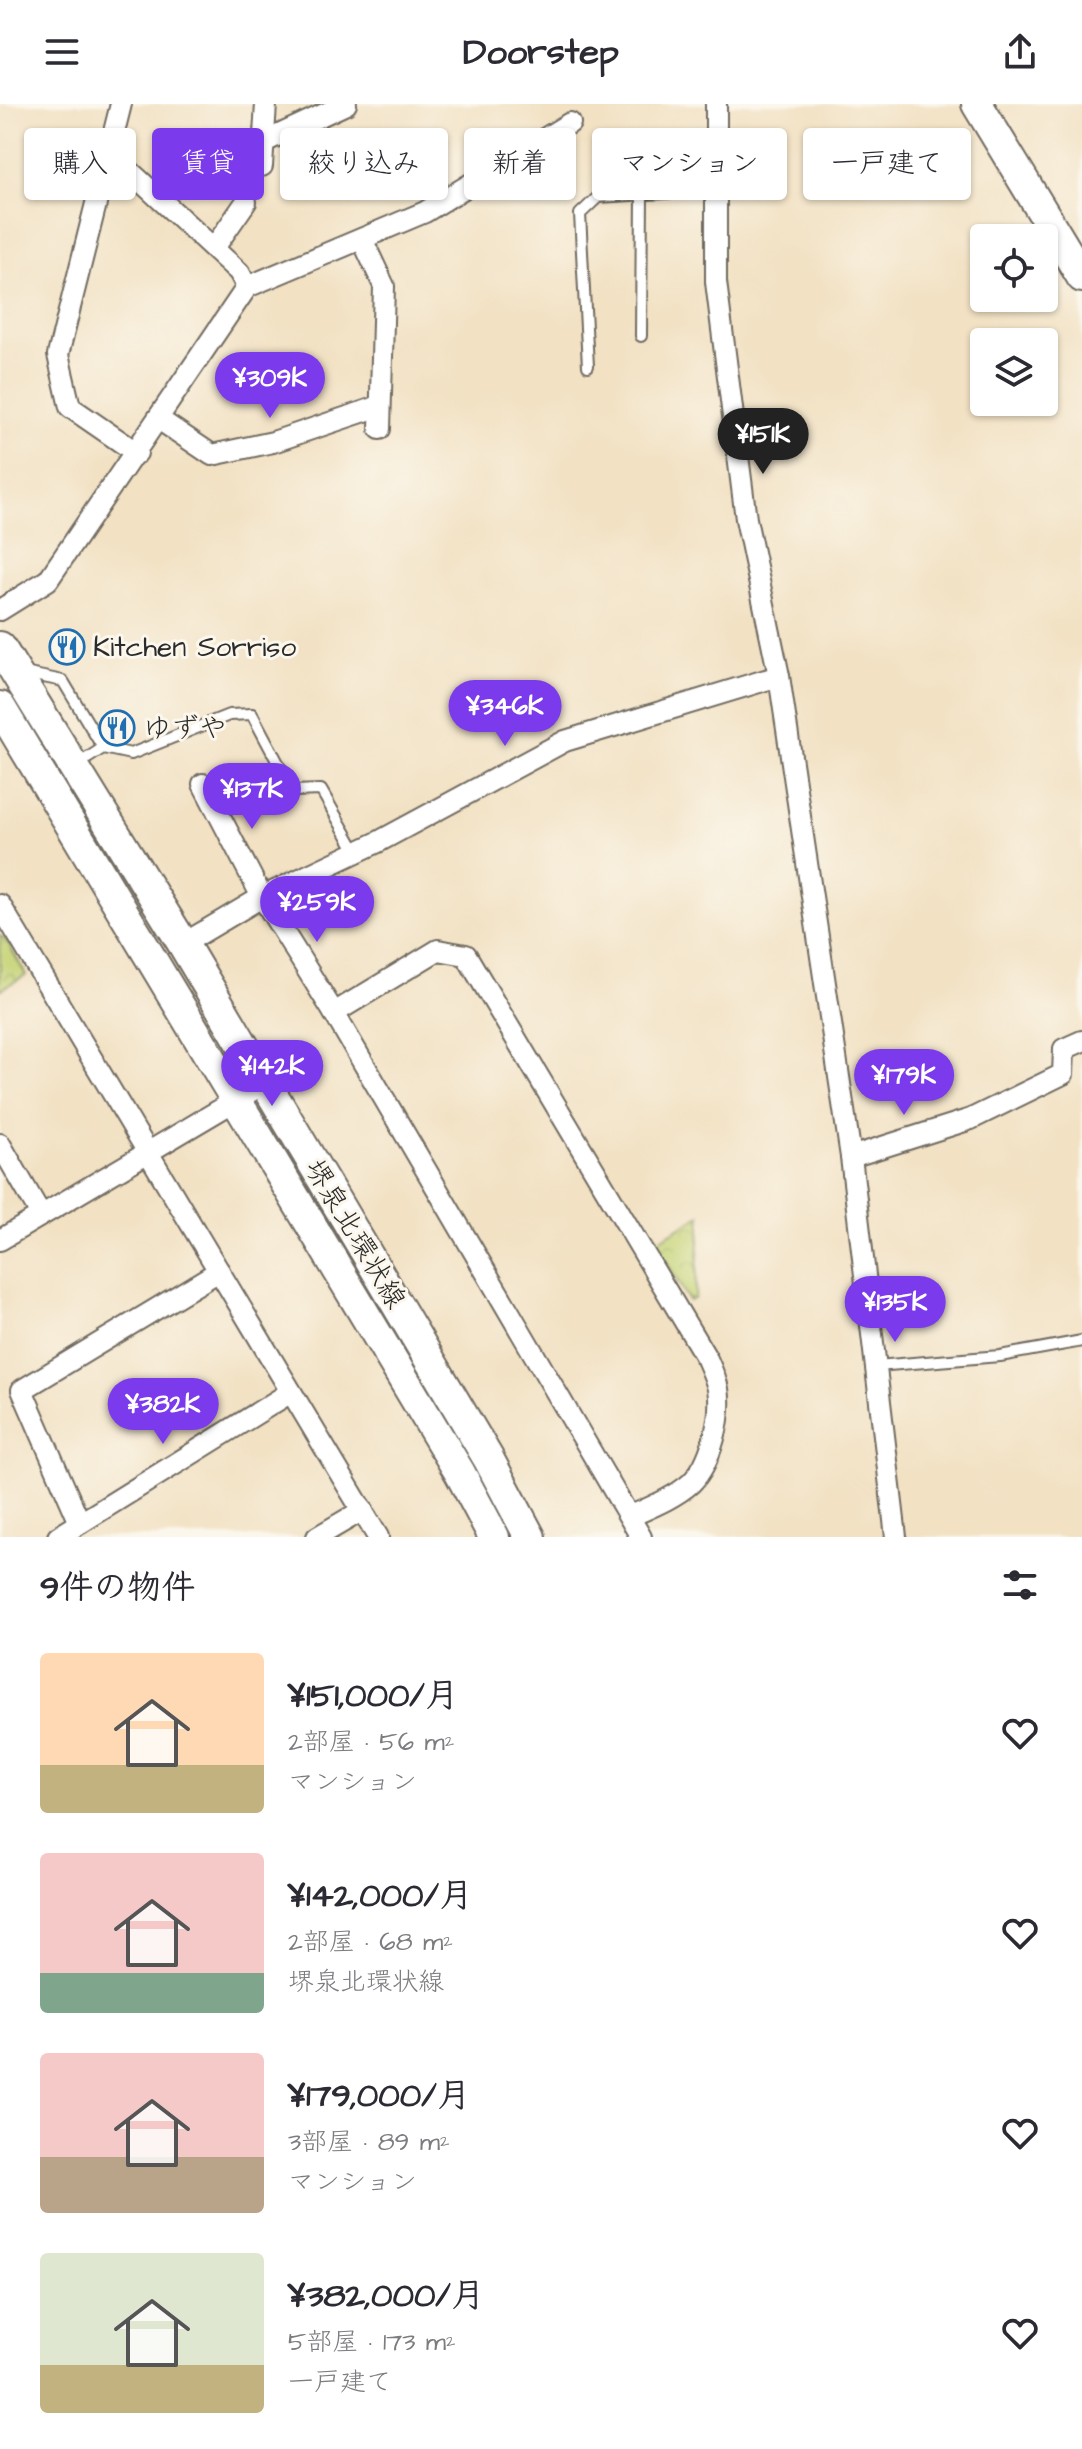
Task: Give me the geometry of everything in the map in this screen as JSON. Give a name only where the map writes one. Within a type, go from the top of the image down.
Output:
[{"type":"main road","points":[[977,104],[1082,277]]},
{"type":"main road","name":"堺泉北環状線","points":[[7,659],[183,944],[480,1445],[530,1537]]},
{"type":"main road","name":"堺泉北環状線","points":[[0,707],[460,1473],[494,1537]]},
{"type":"street","points":[[115,128],[121,104]]},
{"type":"street","points":[[266,104],[264,142],[346,104]]},
{"type":"street","points":[[716,104],[716,128]]},
{"type":"street","points":[[562,128],[570,123]]},
{"type":"street","points":[[136,177],[239,272],[247,287]]},
{"type":"street","points":[[0,610],[48,580],[160,420],[247,287],[425,212],[464,188]]},
{"type":"street","points":[[97,200],[58,355],[70,407],[137,453]]},
{"type":"street","points":[[716,200],[716,282],[746,519],[779,676],[851,1157],[896,1537]]},
{"type":"street","points":[[214,248],[246,202]]},
{"type":"street","points":[[362,239],[384,286],[380,429]]},
{"type":"street","points":[[160,420],[212,455],[273,442],[380,406]]},
{"type":"street","points":[[183,944],[262,897],[565,741],[779,676]]},
{"type":"street","points":[[203,784],[262,897],[334,1013],[641,1537]]},
{"type":"street","points":[[0,907],[378,1537]]},
{"type":"street","points":[[334,1013],[438,950],[466,955],[707,1359],[718,1389],[717,1422],[707,1459],[692,1482],[631,1516]]},
{"type":"street","points":[[851,1157],[971,1119],[1063,1074],[1064,1049],[1082,1041]]},
{"type":"street","points":[[0,1240],[265,1083]]},
{"type":"street","points":[[0,1144],[41,1215]]},
{"type":"street","points":[[80,1523],[22,1390],[219,1271]]},
{"type":"street","points":[[58,1537],[291,1392]]},
{"type":"street","points":[[317,1537],[363,1510]]},
{"type":"lane","points":[[588,366],[580,214],[595,200]]},
{"type":"lane","points":[[641,336],[642,200]]},
{"type":"lane","points":[[7,659],[63,681],[103,748]]},
{"type":"lane","points":[[72,768],[103,748],[131,754],[229,715],[252,714],[293,791],[321,790],[356,851]]},
{"type":"lane","points":[[876,1366],[1000,1356],[1082,1341]]},
{"type":"green space","points":[[0,935],[7,941],[26,975],[0,990]]},
{"type":"green space","points":[[701,1215],[695,1298],[689,1301],[655,1242]]},
{"type":"place","name":"Kitchen Sorriso","points":[[67,647]]},
{"type":"place","name":"ゆずや","points":[[117,728]]}]
